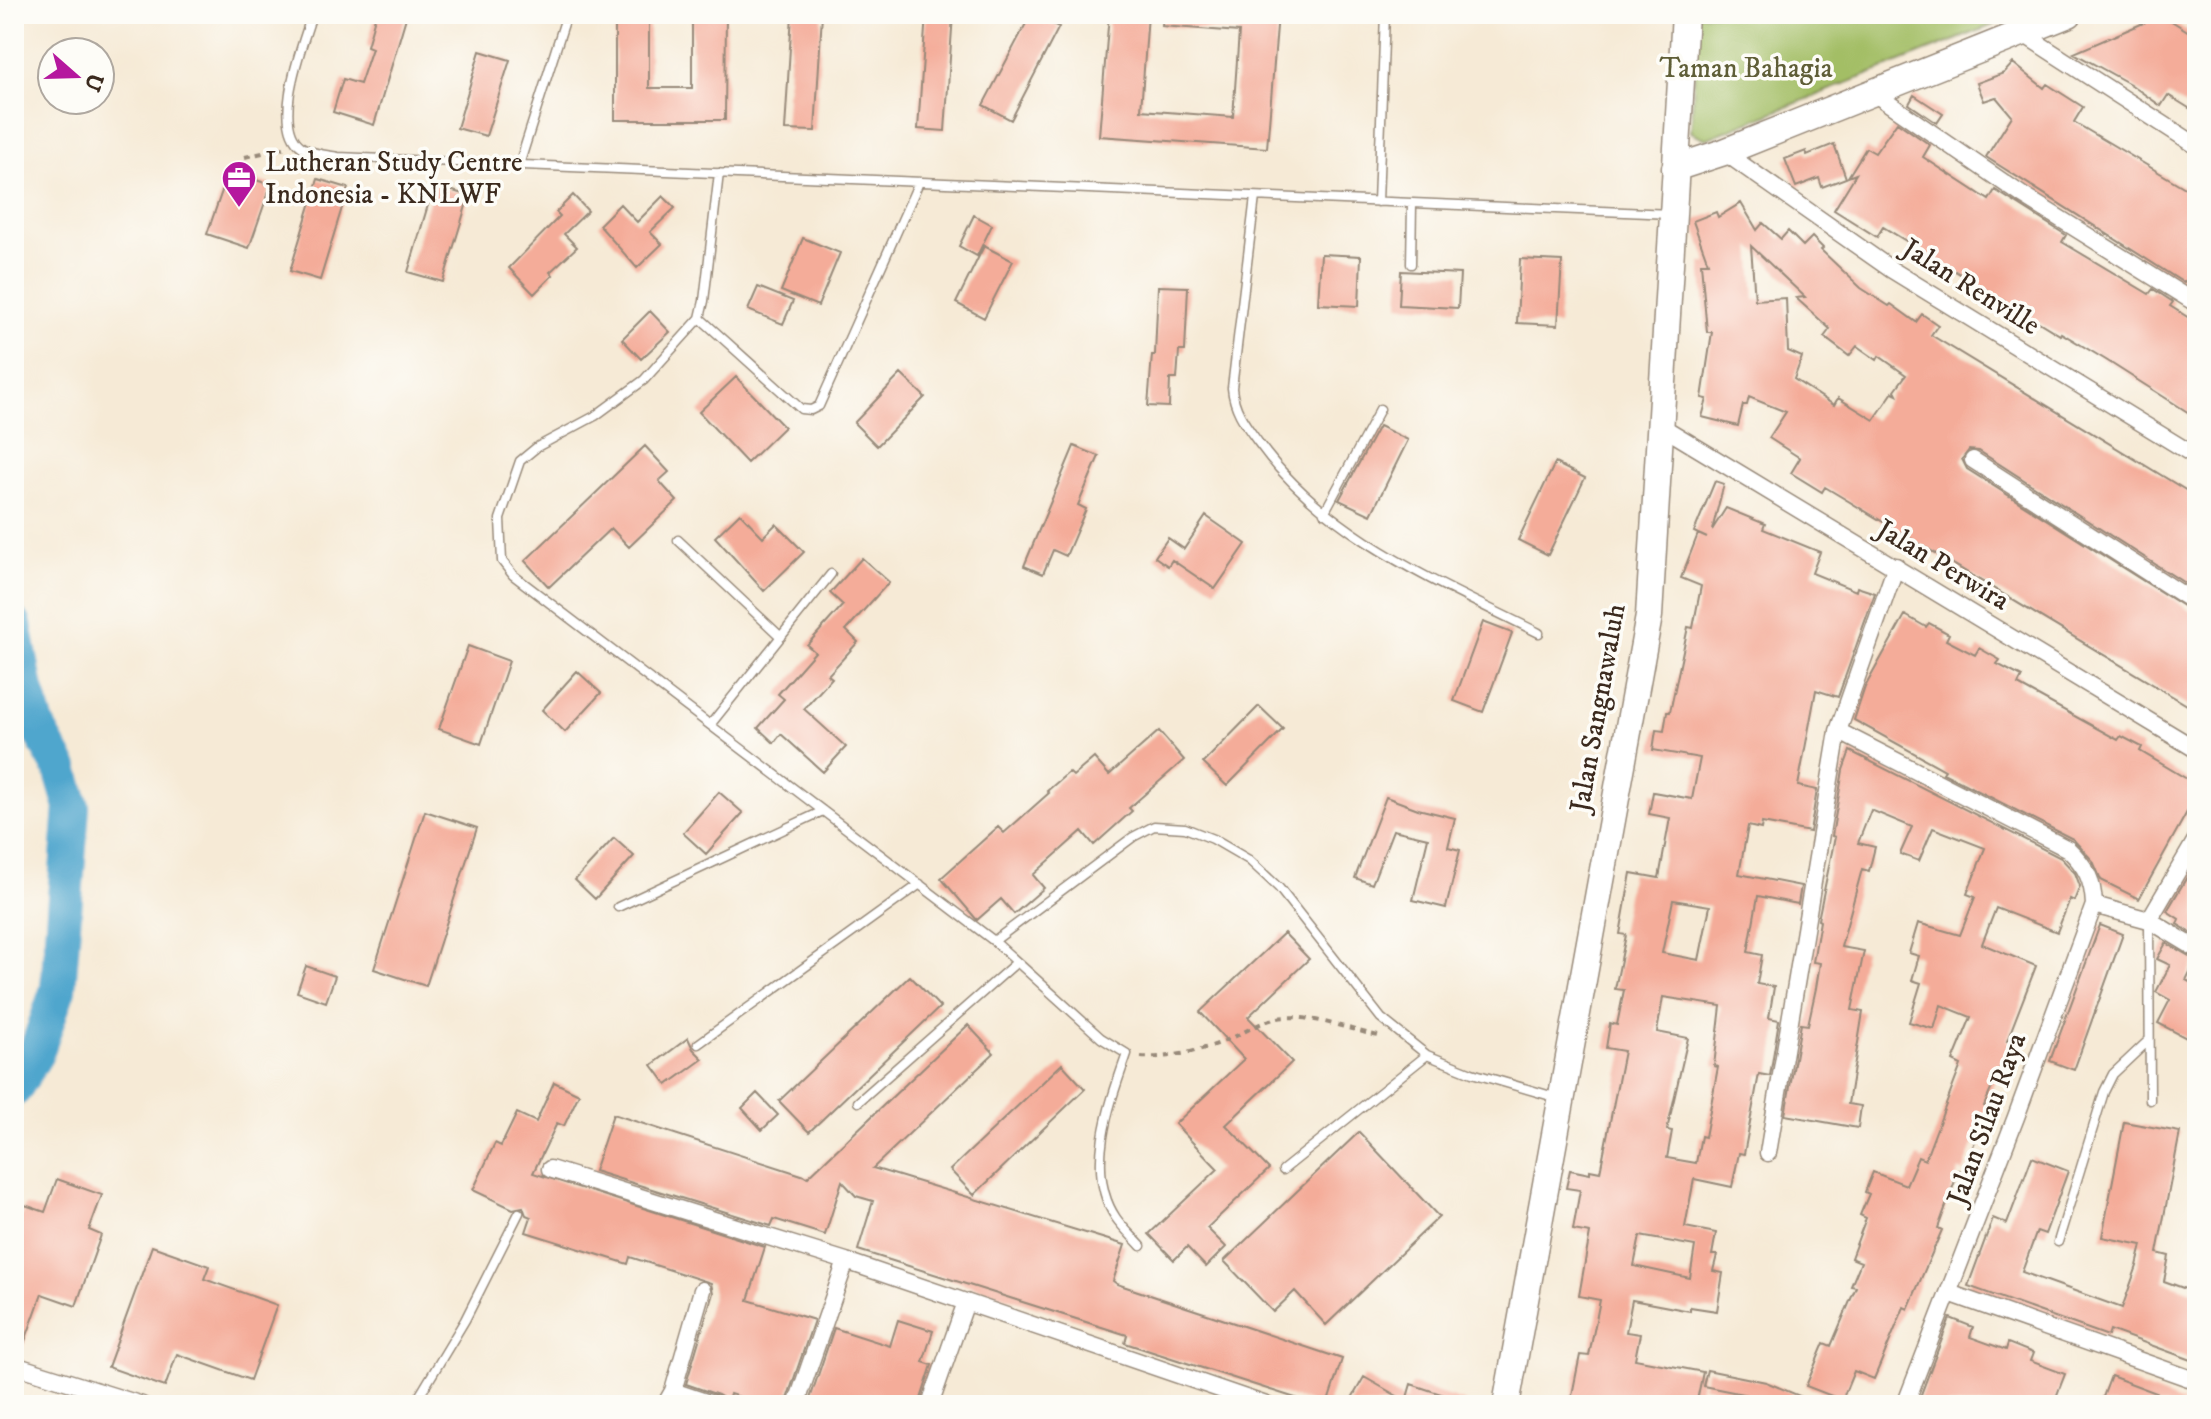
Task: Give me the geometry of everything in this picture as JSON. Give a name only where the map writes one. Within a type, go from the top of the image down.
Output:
[{"type":"main road","name":"Jalan Sangnawaluh","points":[[1506,1405],[1649,616],[1685,14]]},
{"type":"main road","points":[[1675,168],[1724,152],[2069,14]]},
{"type":"street","points":[[2022,33],[2197,146]]},
{"type":"street","points":[[1872,92],[2022,195],[2197,304]]},
{"type":"street","name":"Jalan Renville","points":[[1724,152],[1892,270],[2197,457]]},
{"type":"street","name":"Jalan Perwira","points":[[1661,426],[2197,750]]},
{"type":"street","points":[[1973,460],[2197,604]]},
{"type":"street","points":[[1768,1153],[1838,731],[1896,566]]},
{"type":"street","points":[[1838,731],[2068,849],[2088,871],[2094,887],[2094,905],[2149,920],[2197,949]]},
{"type":"street","points":[[2149,920],[2197,838]]},
{"type":"street","name":"Jalan Silau Raya","points":[[1905,1405],[2094,905]]},
{"type":"street","points":[[550,1169],[846,1261],[1236,1400],[1266,1405]]},
{"type":"street","points":[[796,1405],[846,1261]]},
{"type":"street","points":[[702,1290],[669,1398],[715,1405]]},
{"type":"street","points":[[1949,1293],[2197,1381]]},
{"type":"street","points":[[930,1405],[966,1302]]},
{"type":"street","points":[[14,1365],[142,1405]]},
{"type":"lane","points":[[312,14],[291,88],[287,114],[289,131],[298,145],[311,152],[338,157],[1672,214]]},
{"type":"lane","points":[[519,165],[567,14]]},
{"type":"lane","points":[[1378,202],[1385,14]]},
{"type":"lane","points":[[719,173],[700,318],[644,380],[595,416],[537,447],[520,461],[500,519],[502,561],[513,575],[994,941],[1101,1038],[1127,1054],[1106,1119],[1101,1146],[1102,1168],[1106,1197],[1116,1218],[1141,1246]]},
{"type":"lane","points":[[700,318],[801,409],[811,410],[819,406],[919,182]]},
{"type":"lane","points":[[1255,197],[1234,372],[1233,398],[1238,414],[1271,460],[1324,513],[1389,558],[1539,633]]},
{"type":"lane","points":[[1411,264],[1412,204]]},
{"type":"lane","points":[[1324,513],[1380,409]]},
{"type":"lane","points":[[678,540],[781,637]]},
{"type":"lane","points":[[710,725],[831,574]]},
{"type":"lane","points":[[618,907],[823,811]]},
{"type":"lane","points":[[994,941],[1133,837],[1154,826],[1185,828],[1213,839],[1249,860],[1279,888],[1381,1018],[1427,1055],[1472,1073],[1561,1098]]},
{"type":"lane","points":[[698,1044],[920,884]]},
{"type":"lane","points":[[2149,920],[2150,1100]]},
{"type":"lane","points":[[858,1102],[1017,962]]},
{"type":"lane","points":[[2058,1242],[2104,1092],[2113,1074],[2148,1041]]},
{"type":"lane","points":[[1283,1170],[1427,1055]]},
{"type":"lane","points":[[414,1405],[465,1320],[519,1213]]},
{"type":"path","points":[[245,157],[298,145]]},
{"type":"path","points":[[1127,1054],[1144,1058],[1205,1048],[1280,1018],[1304,1018],[1412,1043]]},
{"type":"green space","name":"Taman Bahagia","points":[[1698,14],[2021,14],[1706,139],[1691,132]]},
{"type":"building","points":[[376,14],[407,14],[374,125],[333,112],[343,79],[360,84],[372,48],[367,46]]},
{"type":"building","points":[[615,14],[649,14],[649,88],[692,88],[692,14],[726,14],[725,120],[615,120]]},
{"type":"building","points":[[792,14],[822,14],[815,131],[785,130]]},
{"type":"building","points":[[926,14],[953,14],[945,131],[918,129]]},
{"type":"building","points":[[1031,14],[1059,27],[1011,120],[983,105]]},
{"type":"building","points":[[1109,14],[1148,14],[1141,110],[1233,117],[1239,32],[1162,26],[1163,14],[1278,14],[1267,148],[1099,136]]},
{"type":"building","points":[[2162,15],[2197,37],[2197,113],[2168,95],[2161,106],[2130,84],[2074,53]]},
{"type":"building","points":[[480,51],[510,60],[486,136],[457,128]]},
{"type":"building","points":[[2013,63],[2044,88],[2047,84],[2083,107],[2074,122],[2197,195],[2197,288],[2186,281],[2184,283],[1986,157],[2012,116],[1996,97],[1984,101],[1977,83],[2004,73]]},
{"type":"building","points":[[1914,95],[1943,114],[1937,123],[1909,104]]},
{"type":"building","points":[[1897,122],[1930,145],[1923,157],[1989,200],[1995,190],[2066,235],[2062,242],[2149,294],[2153,289],[2173,302],[2170,306],[2197,323],[2197,418],[1883,227],[1877,237],[1834,210],[1856,174],[1848,177],[1866,148],[1875,153]]},
{"type":"building","points":[[1834,144],[1846,178],[1822,187],[1819,178],[1796,187],[1785,159],[1806,151],[1807,155]]},
{"type":"building","name":"Lutheran Study Centre Indonesia - KNLWF","points":[[229,171],[271,185],[249,248],[207,234]]},
{"type":"building","points":[[318,179],[348,188],[320,280],[290,271]]},
{"type":"building","points":[[434,185],[469,196],[443,282],[408,272]]},
{"type":"building","points":[[573,195],[588,211],[564,234],[577,247],[550,272],[553,275],[534,294],[509,268],[560,216],[556,212]]},
{"type":"building","points":[[663,196],[675,208],[650,232],[662,244],[637,268],[599,225],[620,204],[637,222]]},
{"type":"building","points":[[1741,203],[1757,230],[1763,223],[1781,239],[1788,231],[1803,246],[1812,237],[1823,248],[1821,250],[1861,288],[1916,322],[1922,314],[1938,325],[1931,335],[2197,497],[2197,591],[1979,451],[1969,450],[1962,459],[1967,469],[2197,615],[2197,711],[1825,487],[1822,492],[1791,473],[1800,458],[1769,438],[1786,412],[1749,397],[1747,405],[1743,405],[1738,426],[1702,417],[1707,399],[1702,398],[1712,332],[1707,332],[1701,263],[1708,263],[1693,221],[1716,212],[1718,217]],"holes":[[[1751,246],[1805,297],[1796,298],[1830,329],[1824,337],[1849,356],[1857,346],[1877,360],[1879,356],[1906,375],[1895,390],[1897,394],[1893,392],[1874,420],[1838,398],[1834,405],[1794,379],[1802,357],[1788,351],[1786,298],[1755,300]]]},
{"type":"building","points":[[974,215],[992,225],[977,256],[959,246]]},
{"type":"building","points":[[803,238],[840,253],[818,306],[781,291]]},
{"type":"building","points":[[984,246],[1013,261],[984,318],[956,303]]},
{"type":"building","points":[[1321,254],[1361,256],[1359,306],[1318,304]]},
{"type":"building","points":[[1520,259],[1562,261],[1558,325],[1517,323]]},
{"type":"building","points":[[1401,271],[1460,274],[1458,308],[1399,305]]},
{"type":"building","points":[[1158,286],[1188,287],[1185,351],[1179,351],[1177,379],[1170,379],[1169,407],[1148,406],[1152,355],[1155,355]]},
{"type":"building","points":[[758,287],[793,301],[783,324],[748,310]]},
{"type":"building","points":[[650,311],[670,332],[641,359],[622,339]]},
{"type":"building","points":[[901,374],[925,397],[877,446],[854,423]]},
{"type":"building","points":[[736,377],[784,427],[747,463],[699,412]]},
{"type":"building","points":[[1379,426],[1408,440],[1371,515],[1339,500]]},
{"type":"building","points":[[645,446],[669,472],[659,481],[677,501],[629,547],[611,528],[549,587],[525,561]]},
{"type":"building","points":[[1074,446],[1099,456],[1078,505],[1086,509],[1066,556],[1053,550],[1043,574],[1024,566]]},
{"type":"building","points":[[1555,463],[1585,478],[1548,555],[1518,540]]},
{"type":"building","points":[[1715,481],[1724,484],[1712,530],[1726,508],[1765,524],[1763,529],[1820,552],[1812,573],[1856,591],[1857,587],[1875,593],[1838,697],[1816,690],[1798,786],[1817,790],[1810,832],[1762,823],[1761,829],[1748,826],[1739,874],[1801,886],[1798,904],[1758,896],[1748,952],[1762,955],[1757,984],[1774,987],[1769,1018],[1779,1020],[1770,1076],[1759,1074],[1744,1154],[1739,1153],[1732,1187],[1694,1179],[1685,1227],[1716,1233],[1712,1255],[1717,1255],[1713,1271],[1723,1273],[1717,1311],[1690,1307],[1690,1311],[1632,1300],[1626,1332],[1640,1334],[1635,1359],[1703,1372],[1696,1405],[1664,1405],[1631,1399],[1630,1405],[1570,1405],[1580,1355],[1589,1356],[1600,1300],[1579,1296],[1590,1233],[1573,1230],[1580,1190],[1566,1188],[1570,1170],[1590,1174],[1590,1170],[1600,1172],[1624,1051],[1606,1048],[1610,1023],[1617,1025],[1624,990],[1615,989],[1626,935],[1620,934],[1631,873],[1659,878],[1670,818],[1649,814],[1653,792],[1692,799],[1700,758],[1653,750],[1656,730],[1664,731],[1667,712],[1670,712],[1688,627],[1693,628],[1701,586],[1681,578],[1698,534],[1707,538],[1694,532]],"holes":[[[1673,900],[1710,906],[1699,960],[1662,953]],[[1663,997],[1721,1006],[1714,1066],[1718,1067],[1705,1137],[1701,1136],[1696,1163],[1667,1158],[1672,1131],[1667,1130],[1688,1038],[1657,1032]],[[1640,1236],[1695,1246],[1690,1278],[1634,1266]]]},
{"type":"building","points":[[740,513],[763,537],[776,524],[804,552],[764,591],[715,537]]},
{"type":"building","points":[[1206,516],[1246,544],[1215,589],[1172,560],[1168,566],[1155,557],[1168,538],[1184,549]]},
{"type":"building","points":[[862,558],[889,582],[846,630],[858,642],[828,675],[832,678],[804,709],[846,747],[823,772],[781,734],[774,743],[758,728],[784,699],[778,694],[815,652],[807,645],[843,605],[830,593]]},
{"type":"building","points":[[1905,615],[1926,627],[1929,623],[1949,634],[1946,640],[1975,655],[1979,648],[2000,660],[1997,664],[2022,677],[2018,685],[2118,740],[2121,736],[2142,747],[2140,751],[2197,785],[2197,794],[2139,899],[2101,880],[2093,861],[2073,839],[1943,773],[1945,770],[1854,720],[1865,687]]},
{"type":"building","points":[[1483,622],[1512,633],[1483,712],[1454,701]]},
{"type":"building","points":[[468,646],[509,661],[481,744],[439,729]]},
{"type":"building","points":[[577,671],[601,693],[565,732],[542,710]]},
{"type":"building","points":[[1259,706],[1283,729],[1227,786],[1203,763]]},
{"type":"building","points":[[1159,731],[1184,760],[1129,808],[1132,811],[1094,845],[1082,831],[1033,875],[1044,888],[1014,914],[1001,899],[977,920],[941,878],[998,827],[1004,833],[1069,772],[1073,776],[1094,758],[1109,775]]},
{"type":"building","points":[[1850,751],[2061,858],[2075,873],[2080,886],[2074,901],[2070,899],[2057,932],[1996,908],[1982,944],[2036,966],[2007,1041],[2011,1042],[1984,1106],[1988,1108],[1963,1172],[1959,1170],[1938,1228],[1942,1230],[1908,1309],[1904,1307],[1874,1379],[1854,1371],[1842,1400],[1806,1386],[1824,1343],[1831,1346],[1856,1287],[1851,1286],[1861,1262],[1851,1258],[1866,1218],[1860,1215],[1869,1194],[1865,1192],[1873,1172],[1906,1185],[1918,1157],[1925,1160],[1961,1065],[1953,1061],[1971,1017],[1941,1005],[1934,1029],[1909,1022],[1921,983],[1912,980],[1919,956],[1909,953],[1918,923],[1960,935],[1975,897],[1967,894],[1985,848],[1933,828],[1919,861],[1900,854],[1912,827],[1871,810],[1858,843],[1875,847],[1869,871],[1862,869],[1841,947],[1864,951],[1852,1010],[1863,1012],[1848,1104],[1861,1106],[1858,1128],[1785,1115],[1801,1024],[1808,1025],[1816,988],[1820,963],[1813,962],[1818,920],[1835,837],[1832,836],[1843,770]]},
{"type":"building","points":[[719,792],[743,813],[706,854],[683,833]]},
{"type":"building","points":[[1386,797],[1455,818],[1448,847],[1460,850],[1446,908],[1413,900],[1428,838],[1393,830],[1372,884],[1355,878]]},
{"type":"building","points":[[425,811],[477,828],[426,986],[374,969]]},
{"type":"building","points":[[614,838],[634,856],[595,899],[575,880]]},
{"type":"building","points":[[2197,860],[2195,935],[2177,924],[2179,919],[2167,911]]},
{"type":"building","points":[[2100,925],[2123,934],[2074,1070],[2050,1061]]},
{"type":"building","points":[[1284,933],[1309,959],[1248,1017],[1292,1062],[1226,1125],[1269,1169],[1207,1228],[1226,1247],[1206,1267],[1187,1247],[1174,1260],[1149,1234],[1218,1169],[1175,1124],[1244,1059],[1200,1012]]},
{"type":"building","points":[[2166,943],[2196,960],[2186,980],[2197,986],[2197,1026],[2190,1040],[2158,1023],[2170,1000],[2156,992],[2170,965],[2157,959]]},
{"type":"building","points":[[306,966],[335,976],[326,1002],[297,992]]},
{"type":"building","points":[[910,976],[940,1007],[809,1132],[779,1101]]},
{"type":"building","points":[[968,1025],[994,1053],[873,1168],[1125,1245],[1113,1281],[1117,1284],[1342,1359],[1327,1405],[1317,1405],[1125,1343],[1127,1335],[858,1250],[873,1201],[856,1196],[842,1181],[825,1235],[774,1219],[771,1226],[594,1171],[613,1114],[808,1177]]},
{"type":"building","points":[[688,1038],[703,1059],[667,1085],[652,1065]]},
{"type":"building","points":[[1062,1064],[1085,1089],[974,1195],[950,1170]]},
{"type":"building","points":[[554,1082],[579,1094],[564,1126],[557,1123],[533,1173],[765,1247],[748,1300],[814,1320],[785,1405],[766,1405],[730,1394],[728,1401],[686,1384],[713,1293],[711,1283],[630,1257],[628,1264],[526,1232],[531,1217],[526,1215],[523,1207],[513,1209],[473,1190],[495,1143],[501,1146],[517,1113],[536,1122]]},
{"type":"building","points":[[757,1093],[778,1115],[762,1130],[742,1108]]},
{"type":"building","points":[[2124,1122],[2180,1132],[2157,1253],[2169,1256],[2164,1281],[2197,1293],[2197,1362],[2110,1330],[2108,1336],[1968,1286],[1993,1218],[2007,1224],[2032,1157],[2068,1171],[2045,1234],[2037,1231],[2022,1272],[2122,1308],[2142,1245],[2102,1237]]},
{"type":"building","points":[[1359,1132],[1439,1217],[1326,1325],[1295,1291],[1273,1312],[1224,1261]]},
{"type":"building","points":[[57,1179],[102,1195],[89,1230],[101,1235],[76,1306],[42,1294],[20,1355],[14,1354],[14,1237],[25,1205],[45,1212]]},
{"type":"building","points":[[152,1246],[209,1266],[204,1279],[277,1305],[250,1380],[177,1354],[165,1387],[108,1367]]},
{"type":"building","points":[[1950,1318],[1973,1327],[1970,1337],[2006,1350],[2008,1343],[2033,1353],[2030,1361],[2065,1374],[2053,1405],[1917,1405]]},
{"type":"building","points":[[898,1320],[933,1331],[923,1362],[932,1365],[919,1405],[808,1405],[834,1328],[890,1346]]},
{"type":"building","points":[[1707,1370],[1766,1382],[1821,1405],[1760,1405],[1763,1398],[1703,1386]]},
{"type":"building","points":[[2111,1376],[2183,1403],[2100,1405]]},
{"type":"building","points":[[1364,1377],[1406,1401],[1411,1384],[1465,1402],[1465,1405],[1348,1405]]},
{"type":"waterway","points":[[14,625],[26,690],[38,728],[61,769],[72,807],[58,989],[36,1053],[14,1089]]},
{"type":"place","name":"Lutheran Study Centre Indonesia - KNLWF","points":[[239,209]]}]
